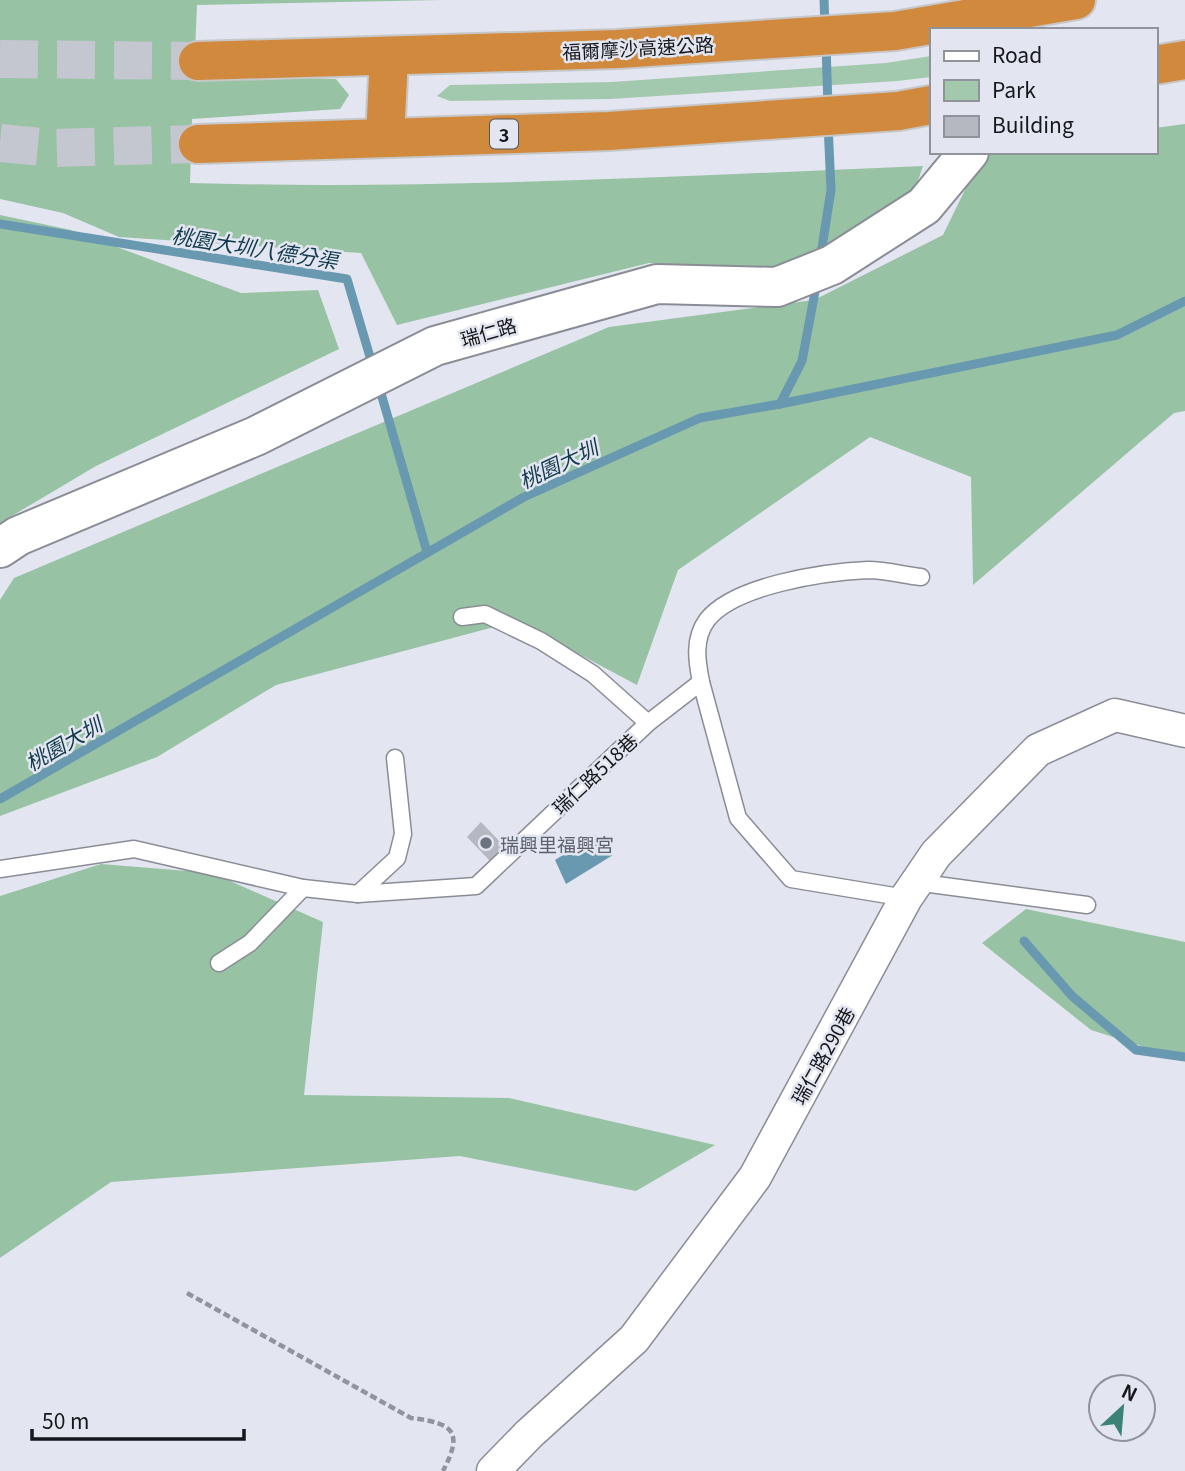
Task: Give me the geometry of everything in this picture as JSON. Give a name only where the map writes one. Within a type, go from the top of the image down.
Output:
[{"type":"highway","name":"福爾摩沙高速公路","points":[[198,61],[618,49],[895,31],[1076,0]]},
{"type":"highway","points":[[385,137],[389,57]]},
{"type":"highway","points":[[1157,65],[1185,60]]},
{"type":"highway","name":"3","points":[[198,144],[609,131],[847,114],[930,105]]},
{"type":"street","name":"瑞仁路","points":[[0,548],[18,536],[256,436],[435,346],[657,284],[777,287],[832,265],[924,206],[967,154]]},
{"type":"street","name":"瑞仁路290巷","points":[[493,1471],[528,1434],[634,1339],[755,1177],[910,890],[936,854],[1038,750],[1115,715],[1185,731]]},
{"type":"lane","points":[[921,577],[869,570],[784,582],[729,600],[707,621],[699,638],[696,657],[738,818],[791,879],[1087,905]]},
{"type":"lane","points":[[462,617],[485,614],[541,642],[593,674],[648,723]]},
{"type":"lane","name":"瑞仁路518巷","points":[[0,869],[134,849],[303,888],[358,894],[476,886],[648,723],[701,682]]},
{"type":"lane","points":[[358,894],[397,858],[403,834],[395,758]]},
{"type":"lane","points":[[219,963],[250,943],[303,888]]},
{"type":"path","points":[[187,1293],[411,1418],[432,1420],[451,1429],[456,1436],[454,1450],[443,1471]]},
{"type":"green space","points":[[0,0],[442,0],[197,5],[194,74],[336,79],[349,95],[340,109],[192,119],[190,183],[465,183],[923,166],[911,201],[790,271],[649,263],[397,325],[361,253],[119,237],[63,213],[0,199]]},
{"type":"green space","points":[[930,56],[930,77],[610,99],[450,101],[437,96],[450,85],[612,82],[886,63]]},
{"type":"green space","points":[[1185,124],[1185,411],[1174,413],[973,585],[971,477],[870,437],[678,570],[637,685],[517,621],[276,685],[157,757],[0,816],[0,600],[14,578],[609,327],[814,300],[943,235],[980,159],[990,154],[1157,154],[1157,128]]},
{"type":"green space","points":[[0,215],[71,230],[241,293],[318,290],[339,349],[96,466],[0,523]]},
{"type":"green space","points":[[101,864],[212,873],[323,922],[304,1095],[509,1098],[715,1145],[636,1191],[460,1156],[111,1182],[0,1258],[0,896]]},
{"type":"green space","points":[[1026,909],[1185,942],[1185,1060],[1091,1030],[982,943]]},
{"type":"water","points":[[595,835],[609,844],[613,855],[566,884],[555,860]]},
{"type":"building","name":"瑞興里福興宮","points":[[481,822],[506,848],[492,863],[467,837]]},
{"type":"waterway","points":[[824,0],[825,26]]},
{"type":"waterway","points":[[826,44],[828,107]]},
{"type":"waterway","points":[[820,260],[831,190],[828,124]]},
{"type":"waterway","name":"桃園大圳八德分渠","points":[[0,224],[347,279],[373,367]]},
{"type":"waterway","points":[[780,404],[802,361],[817,281]]},
{"type":"waterway","name":"桃園大圳","points":[[0,799],[524,497],[700,418],[1117,335],[1185,301]]},
{"type":"waterway","name":"桃園大圳八德分渠","points":[[378,383],[427,552]]},
{"type":"waterway","points":[[1024,941],[1072,996],[1136,1050],[1185,1057]]},
{"type":"tunnel","points":[[0,59],[198,61]]},
{"type":"tunnel","points":[[0,143],[53,148],[198,144]]},
{"type":"place","name":"瑞興里福興宮","points":[[486,843]]}]
